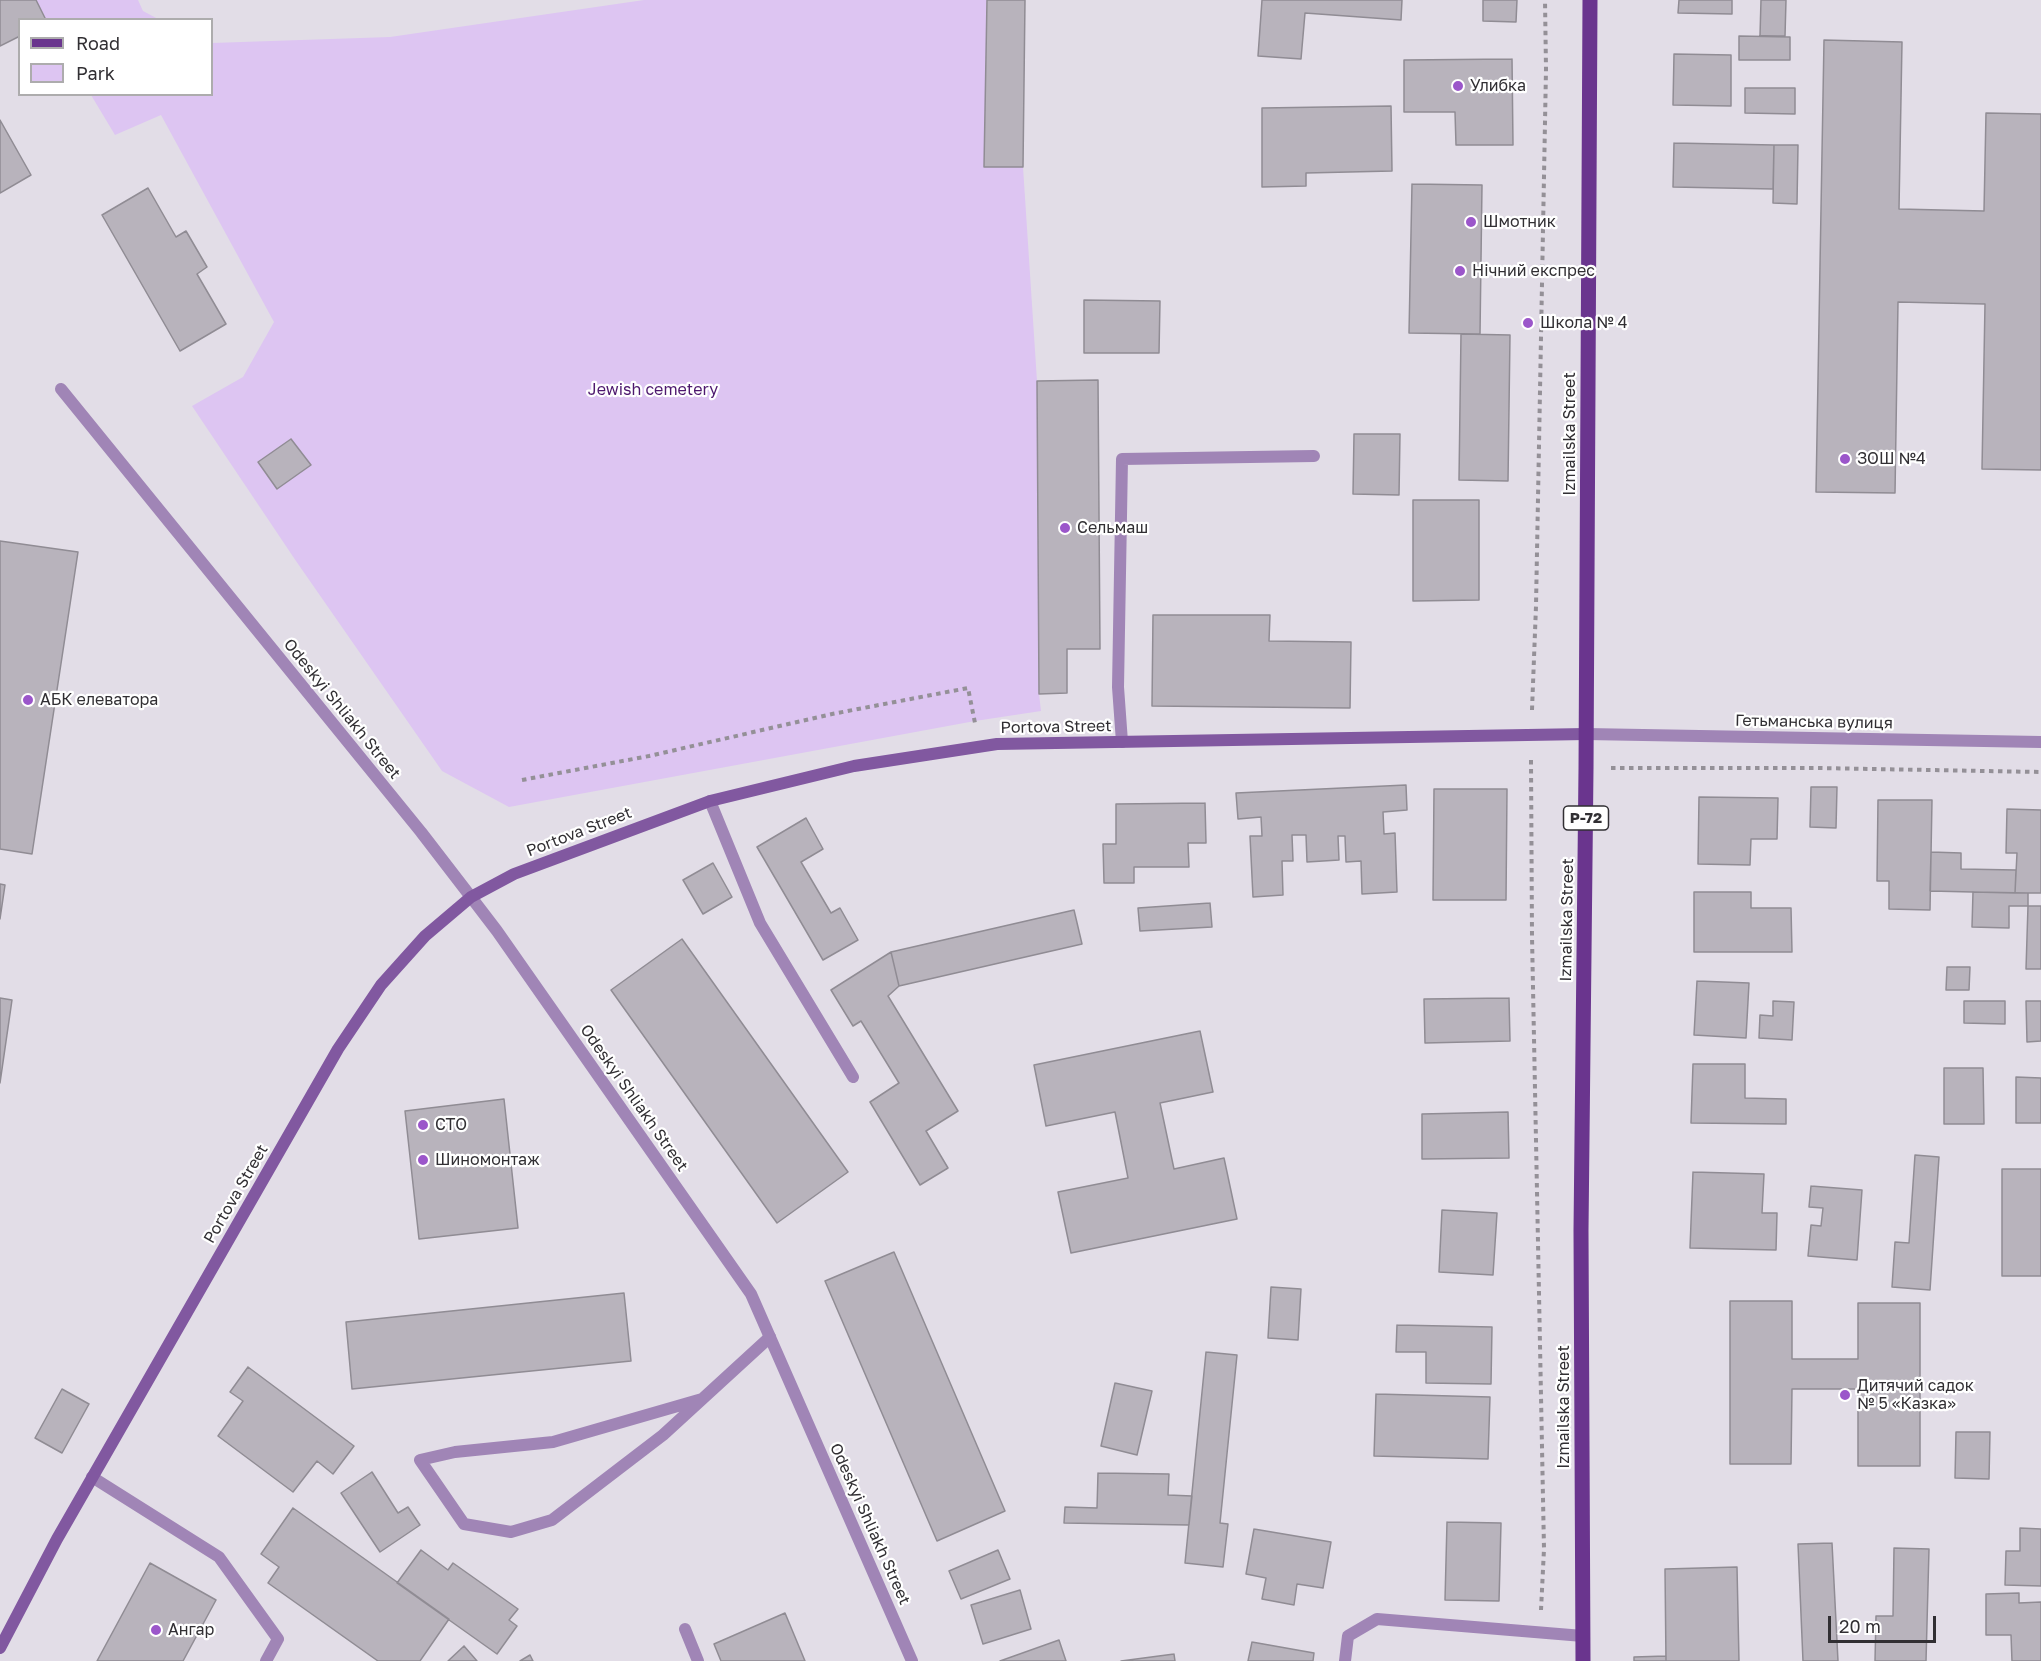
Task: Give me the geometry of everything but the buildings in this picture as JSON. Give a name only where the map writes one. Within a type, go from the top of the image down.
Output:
[{"type":"main road","name":"Izmailska Street","points":[[1583,1661],[1581,1218],[1590,0]]},
{"type":"main road","name":"Portova Street","points":[[0,1648],[57,1539],[338,1049],[381,985],[425,936],[471,897],[514,874],[710,801],[854,766],[997,744],[1586,734]]},
{"type":"street","name":"Odeskyi Shliakh Street","points":[[61,389],[421,832],[497,931],[751,1294],[912,1661]]},
{"type":"street","points":[[1122,742],[1118,687],[1122,459],[1314,456]]},
{"type":"street","name":"Гетьманська вулиця","points":[[1586,734],[2041,742]]},
{"type":"street","points":[[710,801],[760,923],[853,1077]]},
{"type":"street","points":[[702,1399],[553,1442],[455,1452],[420,1460],[464,1524],[511,1532],[552,1520],[663,1435],[770,1337]]},
{"type":"street","points":[[92,1477],[219,1557],[278,1639],[266,1661]]},
{"type":"street","points":[[1345,1661],[1348,1636],[1377,1619],[1583,1636]]},
{"type":"street","points":[[685,1629],[698,1661]]},
{"type":"path","points":[[1539,1632],[1544,1549],[1532,936],[1531,735],[1536,606],[1546,69],[1545,0]]},
{"type":"path","points":[[522,780],[649,756],[832,714],[968,688],[980,747]]},
{"type":"path","points":[[1586,768],[1817,768],[2041,772]]},
{"type":"green space","points":[[36,0],[138,0],[143,11],[156,18],[45,18]]},
{"type":"green space","name":"Jewish cemetery","points":[[644,0],[987,0],[984,167],[1023,167],[1037,381],[1041,711],[975,721],[509,807],[442,771],[192,406],[243,377],[274,322],[161,115],[115,135],[92,96],[213,96],[213,43],[390,37]]},
{"type":"place","name":"Улибка","points":[[1458,86]]},
{"type":"place","name":"Шмотник","points":[[1471,222]]},
{"type":"place","name":"Нічний експрес","points":[[1460,271]]},
{"type":"place","name":"Школа № 4","points":[[1528,323]]},
{"type":"place","name":"ЗОШ №4","points":[[1845,459]]},
{"type":"place","name":"Сельмаш","points":[[1065,528]]},
{"type":"place","name":"АБК елеватора","points":[[28,700]]},
{"type":"place","name":"СТО","points":[[423,1125]]},
{"type":"place","name":"Шиномонтаж","points":[[423,1160]]},
{"type":"place","name":"Дитячий садок № 5 «Казка»","points":[[1845,1395]]},
{"type":"place","name":"Ангар","points":[[156,1630]]}]
